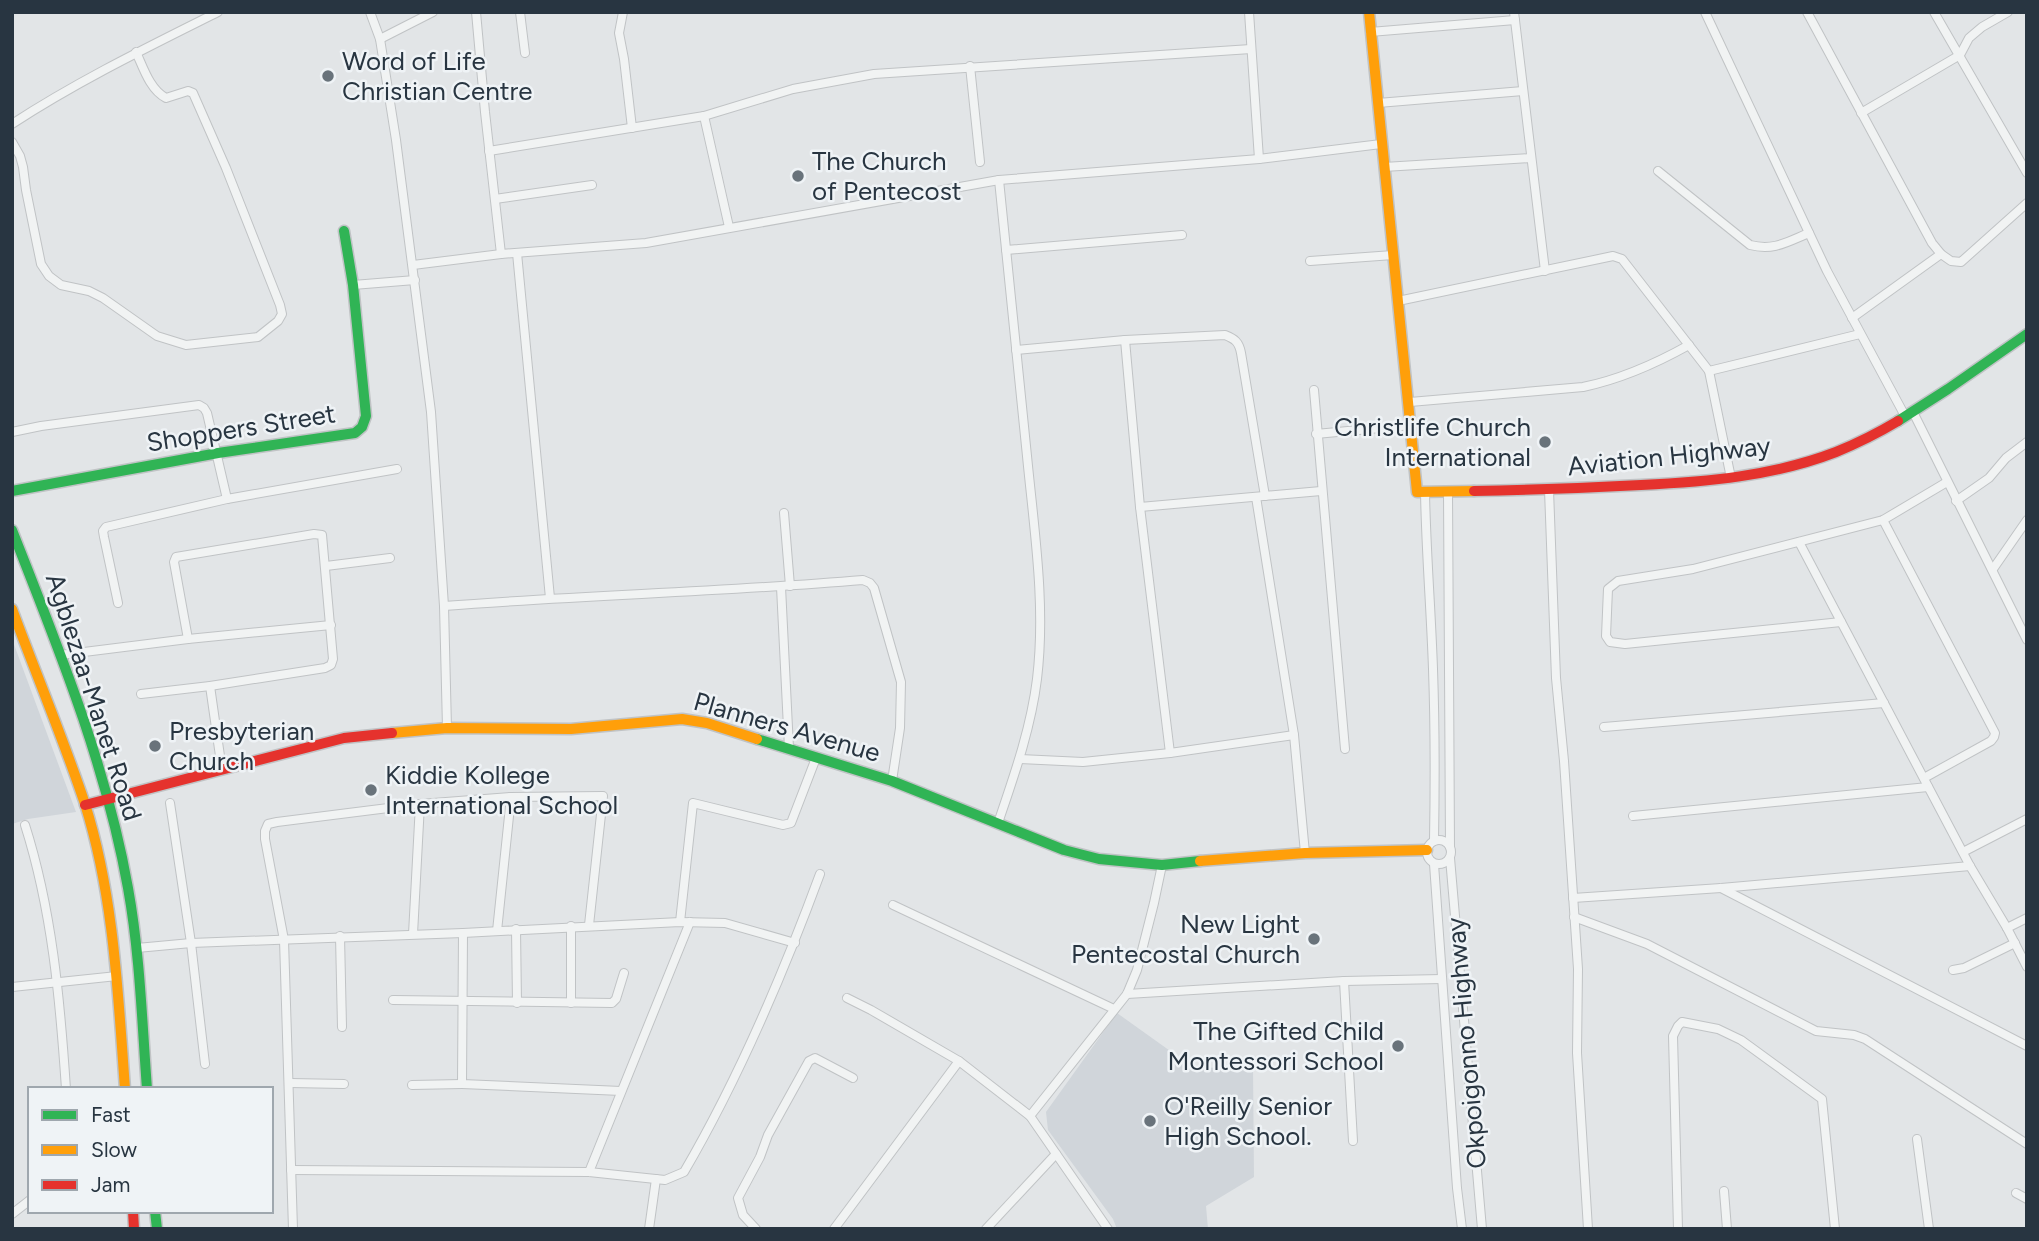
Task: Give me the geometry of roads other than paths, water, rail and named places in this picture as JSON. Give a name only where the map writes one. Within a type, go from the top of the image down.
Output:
[{"type":"street","points":[[12,124],[136,52],[218,12]]},
{"type":"street","points":[[370,12],[380,39],[415,279],[431,412],[444,606],[447,728]]},
{"type":"street","points":[[380,39],[433,12]]},
{"type":"street","points":[[476,12],[501,254]]},
{"type":"street","points":[[520,12],[525,53]]},
{"type":"street","points":[[623,12],[619,33],[632,128]]},
{"type":"street","points":[[1249,12],[1259,159]]},
{"type":"street","points":[[1368,12],[1426,551],[1435,733],[1431,846],[1428,858],[1434,864],[1445,863],[1450,858],[1448,492]]},
{"type":"street","points":[[1705,12],[1809,233],[1860,334],[1947,482],[2027,640]]},
{"type":"street","points":[[1807,12],[1932,243],[1941,254],[1951,261],[1961,262],[2027,203]]},
{"type":"street","points":[[1934,12],[2027,173]]},
{"type":"street","points":[[1861,113],[1960,54],[1969,38],[2008,12]]},
{"type":"street","points":[[1370,32],[1515,16],[1545,271]]},
{"type":"street","points":[[489,151],[704,116],[793,89],[874,74],[1251,48]]},
{"type":"street","points":[[12,142],[23,167],[41,264],[49,276],[61,285],[89,291],[103,298],[157,336],[178,343],[198,345],[258,337],[278,321],[282,314],[222,157],[193,93],[188,91],[166,98],[160,95],[152,85],[136,52]]},
{"type":"street","points":[[970,66],[980,162]]},
{"type":"street","points":[[1378,103],[1523,91]]},
{"type":"street","points":[[704,116],[729,227]]},
{"type":"street","points":[[413,265],[501,254],[646,243],[999,180],[1259,159],[1381,144]]},
{"type":"street","points":[[1384,167],[1531,158]]},
{"type":"street","points":[[1658,171],[1750,245],[1776,247],[1809,233]]},
{"type":"street","points":[[998,822],[1020,759],[1037,680],[1041,633],[1037,552],[999,180]]},
{"type":"street","points":[[495,199],[592,185]]},
{"type":"street","name":"Shoppers Street","points":[[12,491],[218,453],[355,433],[362,427],[366,416],[353,285],[344,231]]},
{"type":"street","points":[[1006,250],[1182,236]]},
{"type":"street","points":[[517,253],[550,598]]},
{"type":"street","points":[[1310,261],[1393,254]]},
{"type":"street","points":[[1852,318],[1941,254]]},
{"type":"street","points":[[1398,301],[1607,256],[1618,257],[1709,371],[1731,478]]},
{"type":"street","points":[[353,285],[415,279]]},
{"type":"street","points":[[1709,371],[1860,334]]},
{"type":"street","name":"Aviation Highway","points":[[1421,492],[1672,484],[1731,478],[1789,467],[1863,441],[1909,414],[2027,334]]},
{"type":"street","points":[[1016,350],[1125,340],[1225,335],[1234,338],[1239,344],[1294,735],[1305,853]]},
{"type":"street","points":[[1125,340],[1140,507],[1170,752]]},
{"type":"street","points":[[1410,402],[1604,383],[1654,365],[1689,345]]},
{"type":"street","points":[[1314,390],[1345,749]]},
{"type":"street","points":[[12,432],[199,405],[205,408],[207,413],[228,499]]},
{"type":"street","points":[[1316,434],[1412,425]]},
{"type":"street","points":[[1956,501],[1989,478],[2006,458],[2027,442]]},
{"type":"street","points":[[118,603],[103,531],[106,527],[228,499],[397,469]]},
{"type":"street","points":[[1841,622],[1625,644],[1610,642],[1606,636],[1608,589],[1618,581],[1693,569],[1883,520],[1947,482]]},
{"type":"street","points":[[1549,490],[1556,678],[1578,969],[1577,1064],[1588,1229]]},
{"type":"street","points":[[1140,507],[1321,491]]},
{"type":"street","points":[[784,513],[789,748]]},
{"type":"street","points":[[1633,816],[1926,783],[1991,740],[1995,733],[1883,520]]},
{"type":"street","points":[[1993,569],[2027,520]]},
{"type":"street","name":"Agblezaa-Manet Road","points":[[12,530],[61,654],[108,800],[137,948],[147,1087]]},
{"type":"street","points":[[141,694],[210,686],[331,665],[331,625],[321,535],[176,557],[174,562],[188,639]]},
{"type":"street","points":[[1799,542],[1970,866],[2027,967]]},
{"type":"street","points":[[326,566],[390,558]]},
{"type":"street","points":[[444,606],[863,580],[870,583],[874,589],[901,682],[900,729],[892,781]]},
{"type":"street","name":"Agblezaa-Manet Road","points":[[12,609],[86,805],[104,887],[117,976],[125,1087]]},
{"type":"street","points":[[61,654],[331,625]]},
{"type":"street","points":[[210,686],[222,770]]},
{"type":"street","points":[[1605,727],[1884,703]]},
{"type":"street","name":"Planners Avenue","points":[[86,805],[344,738],[447,728],[571,729],[682,719],[707,723],[892,781],[1064,850],[1088,856],[1161,865],[1223,858],[1431,846]]},
{"type":"street","points":[[1020,759],[1083,762],[1294,735]]},
{"type":"street","points":[[680,922],[693,803],[788,825],[816,758]]},
{"type":"street","points":[[293,1229],[284,940],[265,839],[268,824],[420,804],[511,797],[603,796],[589,925]]},
{"type":"street","points":[[498,931],[511,797]]},
{"type":"street","points":[[170,803],[191,943],[205,1064]]},
{"type":"street","points":[[412,934],[420,804]]},
{"type":"street","points":[[1963,852],[2027,819]]},
{"type":"street","points":[[24,824],[39,871],[58,983],[66,1087]]},
{"type":"street","points":[[1431,846],[1445,842],[1450,847]]},
{"type":"street","name":"Okpoigonno Highway","points":[[1450,858],[1482,1229]]},
{"type":"street","name":"Okpoigonno Highway","points":[[1434,864],[1462,1229]]},
{"type":"street","points":[[1030,1116],[1127,995],[1137,970],[1161,865]]},
{"type":"street","points":[[1573,898],[1970,866]]},
{"type":"street","points":[[291,1170],[589,1172],[665,1180],[677,1177],[684,1172],[709,1129],[744,1061],[795,943],[820,874]]},
{"type":"street","points":[[1721,888],[2027,1046]]},
{"type":"street","points":[[893,905],[1114,1009]]},
{"type":"street","points":[[1574,917],[1647,944],[1816,1031],[1854,1035],[1865,1039],[2027,1144]]},
{"type":"street","points":[[2007,928],[2027,918]]},
{"type":"street","points":[[137,948],[191,943],[680,922],[725,923],[795,943]]},
{"type":"street","points":[[589,1172],[690,922]]},
{"type":"street","points":[[571,926],[571,1003]]},
{"type":"street","points":[[516,929],[517,1003]]},
{"type":"street","points":[[462,1084],[463,933]]},
{"type":"street","points":[[340,936],[342,1027]]},
{"type":"street","points":[[1953,970],[1964,968],[2015,943]]},
{"type":"street","points":[[393,1000],[614,1002],[624,973]]},
{"type":"street","points":[[12,987],[117,976]]},
{"type":"street","points":[[1127,995],[1344,981],[1442,979]]},
{"type":"street","points":[[1344,981],[1353,1141]]},
{"type":"street","points":[[847,998],[959,1061],[1030,1116],[1108,1229]]},
{"type":"street","points":[[1678,1229],[1673,1036],[1682,1022],[1718,1029],[1741,1040],[1822,1099],[1835,1229]]},
{"type":"street","points":[[756,1229],[743,1215],[737,1198],[809,1061],[815,1058],[853,1078]]},
{"type":"street","points":[[834,1229],[959,1061]]},
{"type":"street","points":[[290,1083],[344,1084]]},
{"type":"street","points":[[412,1085],[462,1084],[621,1091]]},
{"type":"street","points":[[1917,1139],[1929,1229]]},
{"type":"street","points":[[986,1229],[1056,1154]]},
{"type":"street","points":[[649,1229],[656,1179]]},
{"type":"street","points":[[1724,1191],[1727,1229]]},
{"type":"street","points":[[2016,1193],[2027,1199]]},
{"type":"street","points":[[12,1214],[28,1202]]},
{"type":"place","name":"Word of Life Christian Centre","points":[[328,76]]},
{"type":"place","name":"The Church of Pentecost","points":[[798,176]]},
{"type":"place","name":"Christlife Church International","points":[[1545,442]]},
{"type":"place","name":"Presbyterian Church","points":[[155,746]]},
{"type":"place","name":"Kiddie Kollege International School","points":[[371,790]]},
{"type":"place","name":"New Light Pentecostal Church","points":[[1314,939]]},
{"type":"place","name":"The Gifted Child Montessori School","points":[[1398,1046]]},
{"type":"place","name":"O'Reilly Senior High School.","points":[[1150,1121]]}]
